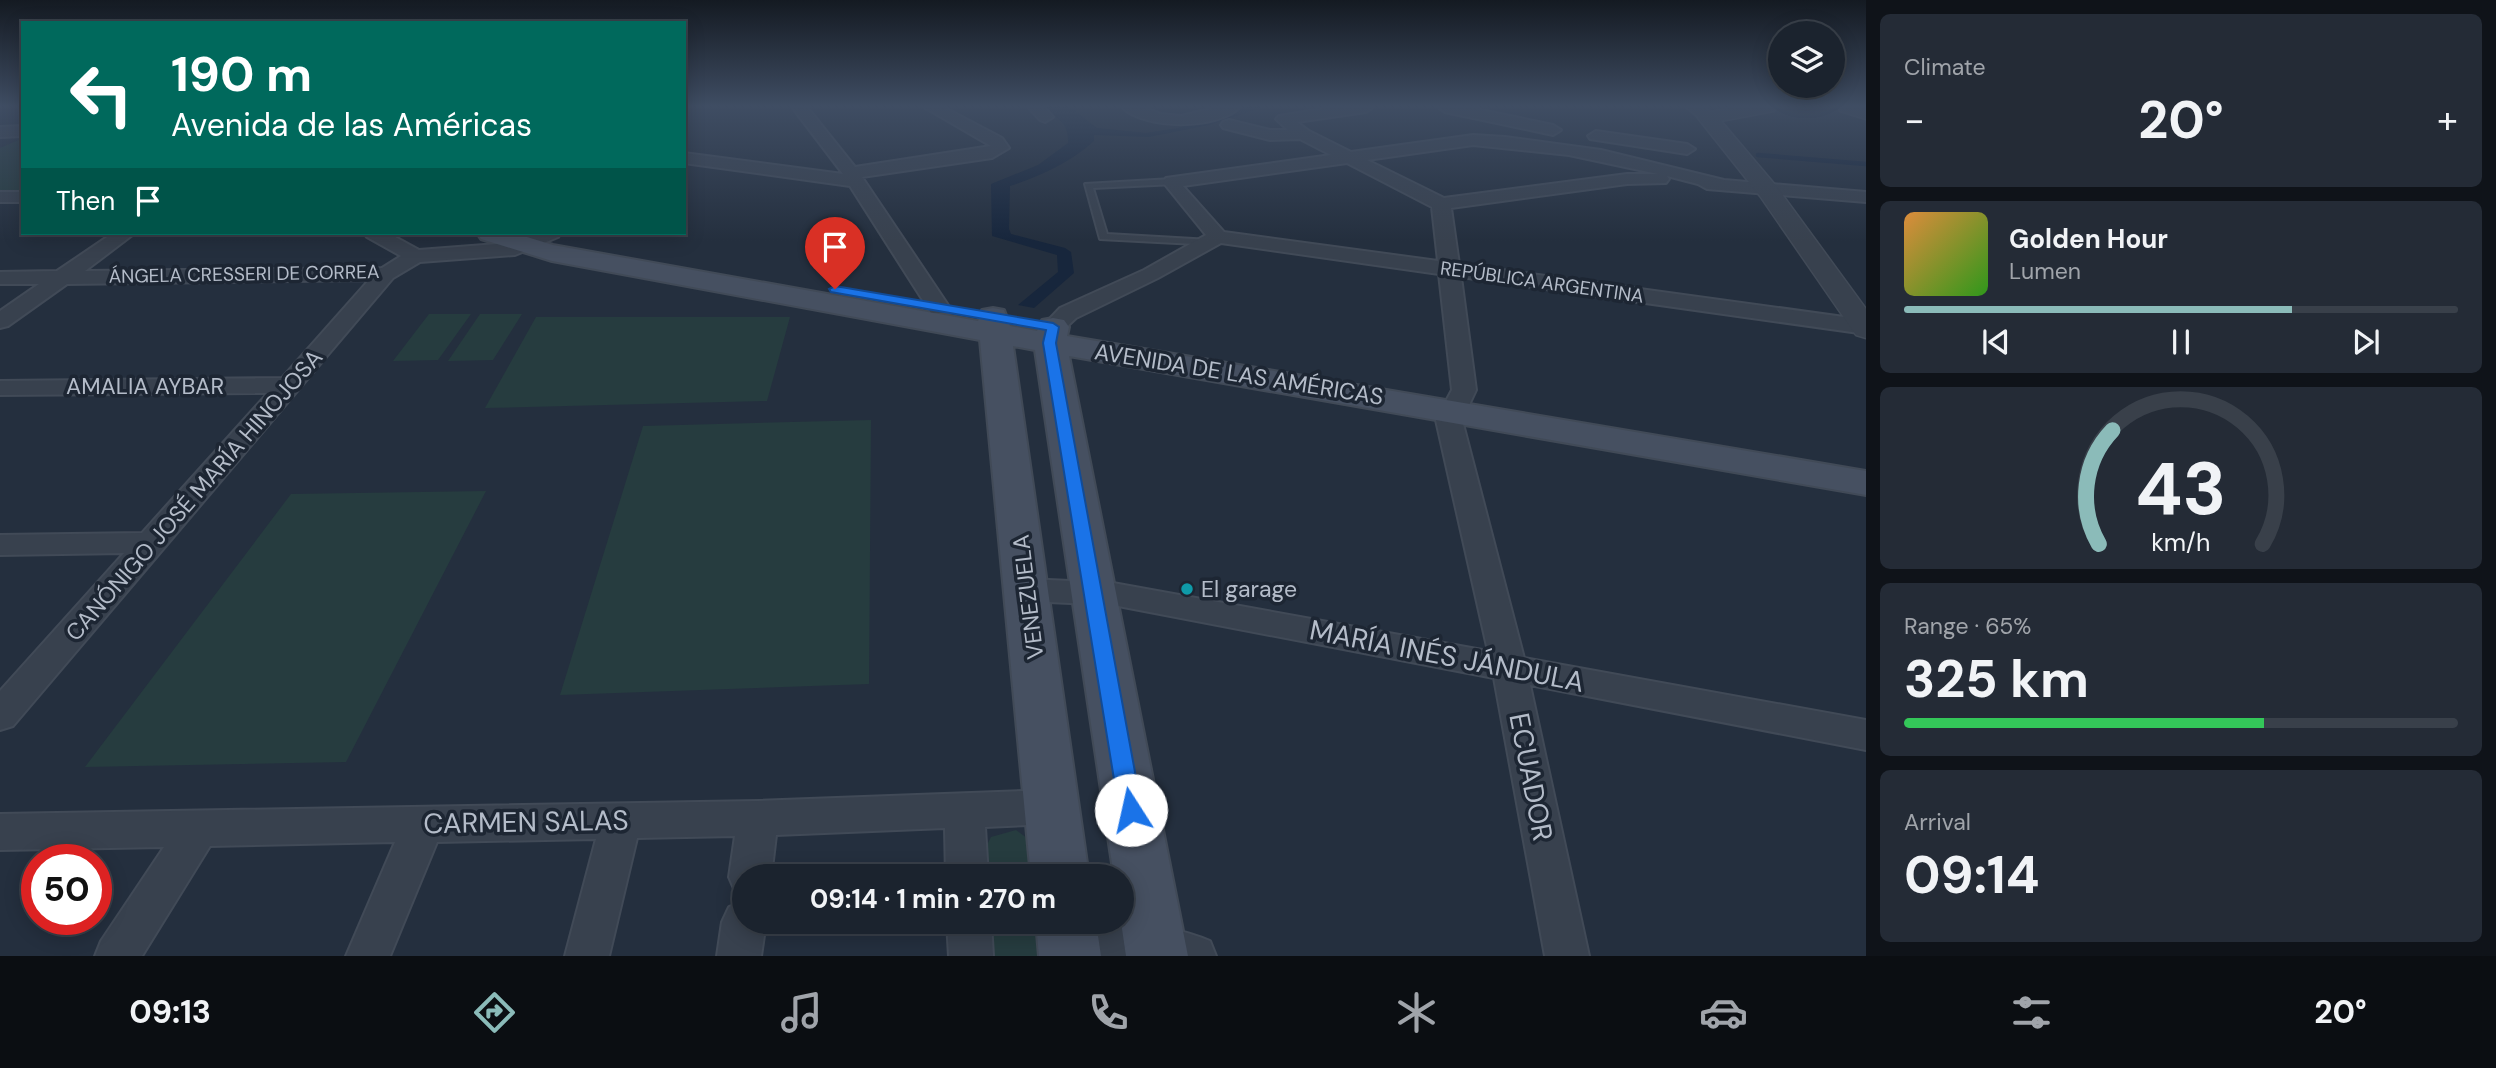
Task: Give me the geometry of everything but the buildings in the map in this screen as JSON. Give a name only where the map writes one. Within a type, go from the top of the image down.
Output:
[{"type":"main road","name":"AVENIDA DE LAS AMÉRICAS","points":[[515,235],[575,243],[939,308],[995,325]]},
{"type":"main road","name":"AVENIDA DE LAS AMÉRICAS","points":[[540,237],[1051,335],[1458,403],[1866,464]]},
{"type":"main road","name":"VENEZUELA","points":[[995,325],[1059,864]]},
{"type":"main road","points":[[1051,335],[1091,592],[1169,953]]},
{"type":"main road","name":"AVENIDA DE LAS AMÉRICAS","points":[[1458,403],[1866,483]]},
{"type":"street","points":[[834,152],[854,177],[939,308]]},
{"type":"street","points":[[686,158],[854,177],[992,152]]},
{"type":"street","points":[[1339,152],[1441,204],[1638,178],[1866,197]]},
{"type":"street","points":[[1051,335],[1068,313],[1214,240],[1172,182],[1381,152]]},
{"type":"street","points":[[1592,152],[1726,186]]},
{"type":"street","points":[[1735,152],[1769,191],[1866,327]]},
{"type":"street","points":[[0,197],[21,197]]},
{"type":"street","name":"ECUADOR","points":[[1441,204],[1464,390],[1449,420],[1509,667],[1567,956]]},
{"type":"street","points":[[0,321],[122,235]]},
{"type":"street","points":[[377,235],[415,256]]},
{"type":"street","name":"ÁNGELA CRESSERI DE CORREA","points":[[0,278],[386,274],[415,256],[504,251],[540,237]]},
{"type":"street","name":"REPÚBLICA ARGENTINA","points":[[1214,240],[1451,269],[1866,327]]},
{"type":"street","name":"CANÓNIGO JOSÉ MARÍA HINOJOSA","points":[[0,716],[386,274]]},
{"type":"street","name":"AMALIA AYBAR","points":[[0,388],[291,385]]},
{"type":"street","points":[[0,545],[151,543]]},
{"type":"street","name":"MARÍA INÉS JÁNDULA","points":[[1027,590],[1091,592],[1866,735]]},
{"type":"street","name":"CARMEN SALAS","points":[[0,832],[758,818],[1052,807]]},
{"type":"street","points":[[964,811],[966,864]]},
{"type":"street","points":[[752,864],[758,818]]},
{"type":"street","points":[[587,956],[621,820]]},
{"type":"street","points":[[368,956],[424,823]]},
{"type":"street","points":[[117,956],[198,830]]},
{"type":"street","points":[[740,956],[743,934]]},
{"type":"street","points":[[970,934],[971,956]]},
{"type":"street","points":[[1067,938],[1169,953]]},
{"type":"lane","points":[[1172,182],[1088,186],[1103,237],[1214,240]]},
{"type":"green space","points":[[0,152],[21,152],[21,193],[0,193]]},
{"type":"green space","points":[[429,314],[471,314],[438,360],[393,361]]},
{"type":"green space","points":[[480,314],[522,314],[493,360],[448,361]]},
{"type":"green space","points":[[536,317],[790,317],[767,401],[485,408]]},
{"type":"green space","points":[[871,420],[869,684],[560,695],[643,426]]},
{"type":"green space","points":[[486,491],[346,762],[85,767],[291,494]]},
{"type":"green space","points":[[1016,830],[1031,841],[1037,864],[984,864],[983,853],[991,837]]},
{"type":"green space","points":[[989,934],[1046,934],[1048,956],[991,956]]},
{"type":"water","points":[[1056,152],[1081,152],[1043,173],[1010,186],[1011,234],[1065,248],[1071,252],[1074,273],[1034,308],[1018,305],[1058,272],[1057,255],[992,236],[991,184],[1038,165]]},
{"type":"waterway","points":[[1758,155],[1866,164]]},
{"type":"place","name":"El garage","points":[[1187,589]]},
{"type":"route","points":[[835,289],[1053,327],[1049,343],[1131,810]]}]
